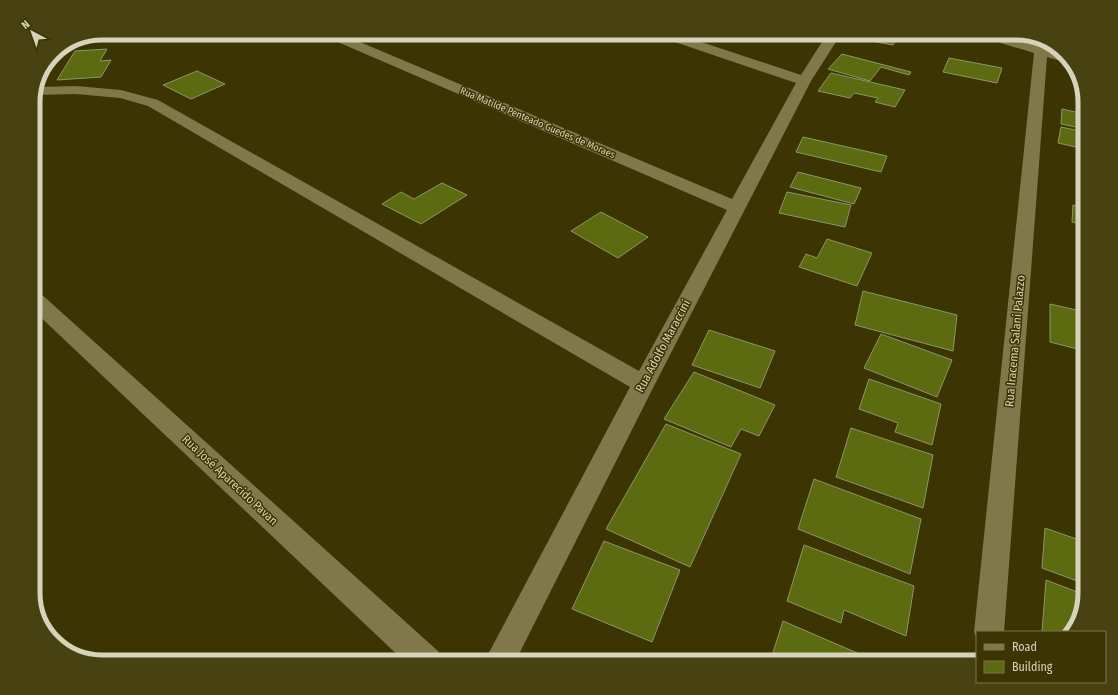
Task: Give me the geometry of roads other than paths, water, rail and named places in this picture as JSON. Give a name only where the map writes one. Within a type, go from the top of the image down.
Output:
[{"type":"street","name":"Rua Matilde Penteado Guedes de Moraes","points":[[345,40],[738,208]]},
{"type":"street","points":[[683,40],[804,81]]},
{"type":"street","name":"Rua Adolfo Maraccini","points":[[503,655],[643,384],[738,208],[804,81],[830,40]]},
{"type":"street","points":[[1006,40],[1058,56]]},
{"type":"street","name":"Rua Iracema Salani Palazzo","points":[[989,631],[1040,50]]},
{"type":"street","points":[[41,91],[76,90],[122,94],[153,103],[643,384]]},
{"type":"street","name":"Rua José Aparecido Pavan","points":[[40,304],[419,655]]}]
